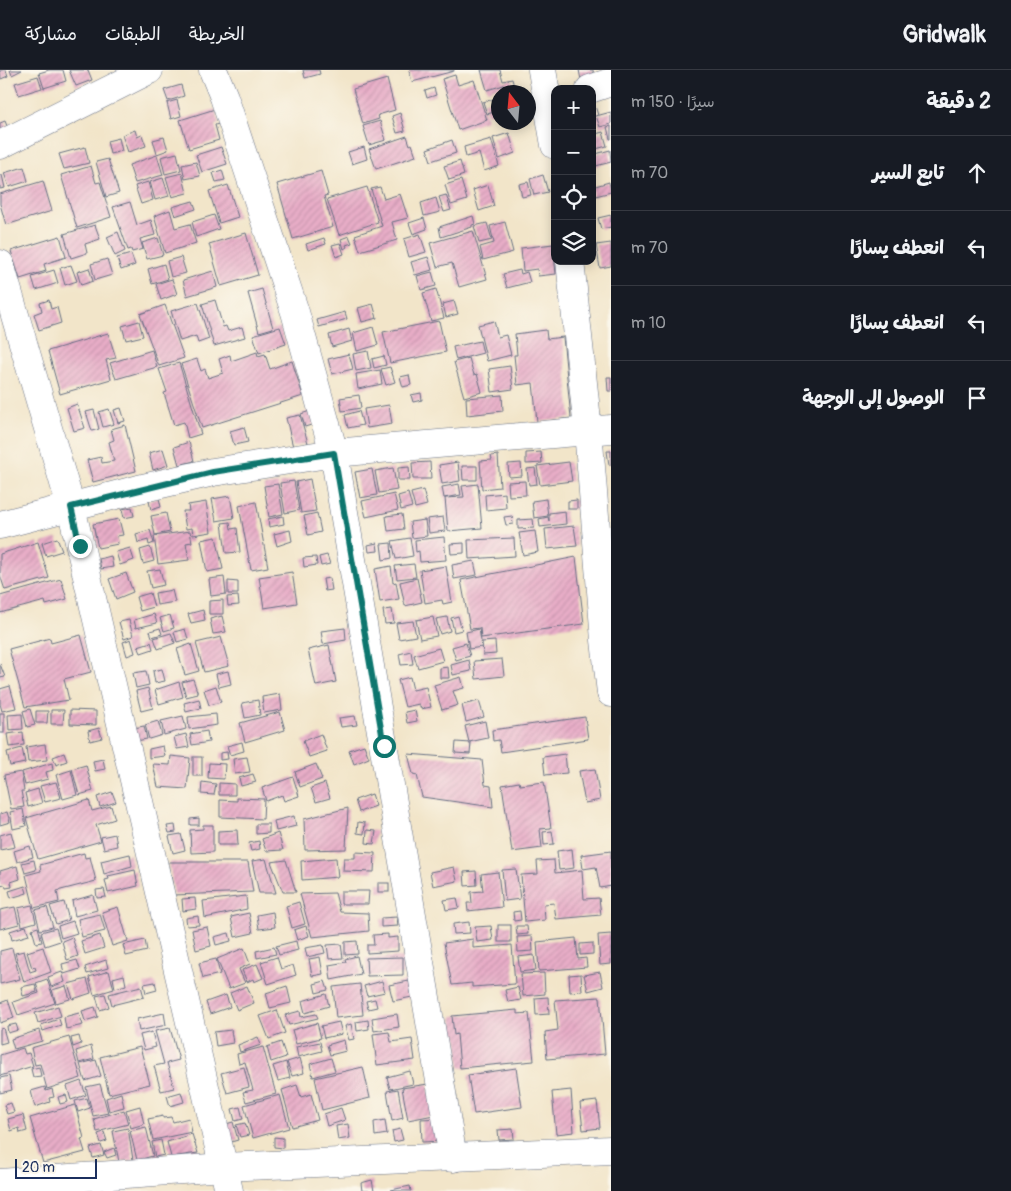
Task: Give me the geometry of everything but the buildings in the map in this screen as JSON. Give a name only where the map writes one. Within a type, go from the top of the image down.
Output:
[{"type":"street","points":[[0,145],[149,70]]},
{"type":"street","points":[[213,70],[224,96],[295,312],[334,453],[453,1158]]},
{"type":"street","points":[[542,70],[551,97]]},
{"type":"street","points":[[596,87],[611,82]]},
{"type":"street","points":[[0,264],[71,507],[226,1179]]},
{"type":"street","points":[[571,265],[600,429],[605,640],[611,693]]},
{"type":"street","points":[[0,525],[213,472],[334,453],[600,429]]},
{"type":"street","points":[[0,1183],[226,1179],[453,1158],[611,1150]]},
{"type":"route","points":[[80,546],[71,507],[213,472],[334,453],[384,746]]}]
